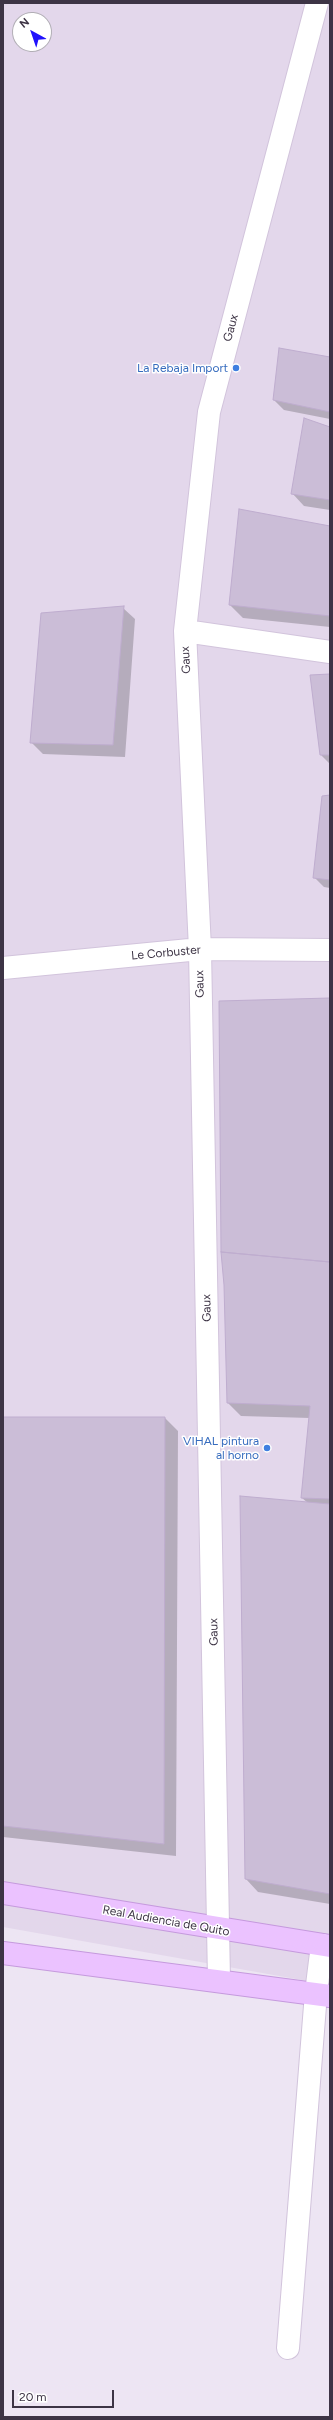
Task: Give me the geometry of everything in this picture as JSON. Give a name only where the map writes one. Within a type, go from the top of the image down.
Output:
[{"type":"main road","name":"Real Audiencia de Quito","points":[[3,1893],[220,1930],[326,1946]]},
{"type":"main road","points":[[3,1953],[219,1980],[323,1995]]},
{"type":"street","name":"Gaux","points":[[219,1980],[220,1930],[200,949],[185,631],[209,412],[318,3]]},
{"type":"street","points":[[185,631],[330,652]]},
{"type":"street","name":"Le Corbuster","points":[[3,968],[200,949],[330,950]]},
{"type":"street","points":[[288,2348],[323,1995],[326,1946]]},
{"type":"shaded area","points":[[3,3],[330,3],[330,1985],[3,1927]]},
{"type":"building","points":[[279,348],[330,357],[330,412],[273,400]]},
{"type":"building","points":[[304,418],[330,427],[330,500],[291,494]]},
{"type":"building","points":[[239,509],[330,526],[330,616],[229,605]]},
{"type":"building","points":[[124,606],[113,745],[30,743],[41,613]]},
{"type":"building","points":[[330,674],[330,755],[320,755],[310,675]]},
{"type":"building","points":[[330,795],[330,880],[313,878],[322,796]]},
{"type":"building","points":[[330,998],[330,1262],[221,1252],[219,1001]]},
{"type":"building","points":[[221,1252],[330,1262],[330,1499],[301,1498],[310,1406],[227,1403],[224,1285]]},
{"type":"building","points":[[3,1417],[165,1417],[164,1844],[3,1826]]},
{"type":"building","points":[[240,1496],[330,1504],[330,1894],[245,1879]]},
{"type":"place","name":"La Rebaja Import","points":[[236,368]]},
{"type":"place","name":"VIHAL pintura al horno","points":[[267,1448]]}]
